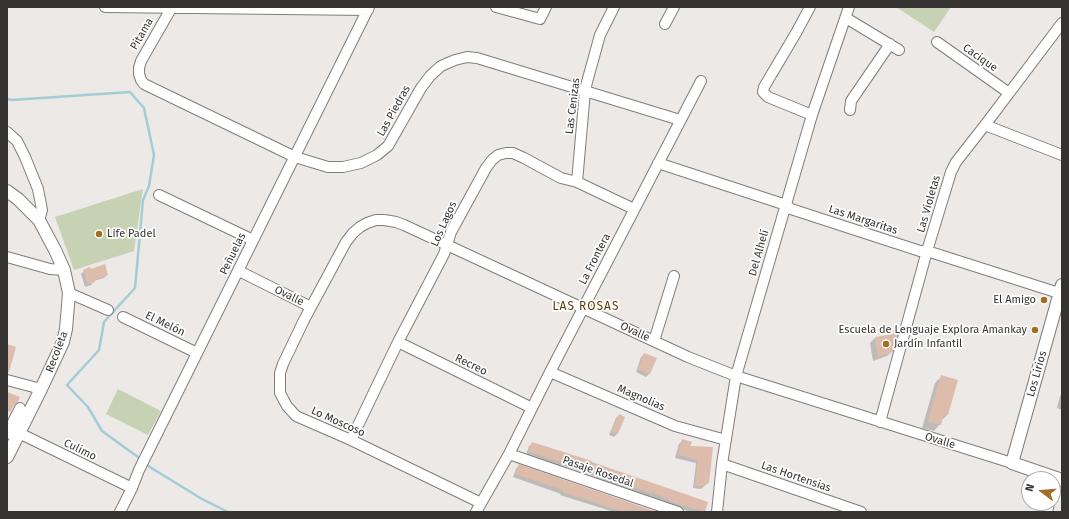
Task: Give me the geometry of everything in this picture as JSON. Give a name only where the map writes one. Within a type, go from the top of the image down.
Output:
[{"type":"main road","name":"Recoleta","points":[[7,191],[18,199],[39,220],[52,243],[64,270],[69,293],[66,329],[63,342],[41,389],[13,433],[7,457]]},
{"type":"main road","name":"Los Lirios","points":[[1012,463],[1061,291]]},
{"type":"main road","name":"Ovalle","points":[[1012,463],[1036,471]]},
{"type":"street","points":[[105,7],[369,8]]},
{"type":"street","points":[[496,7],[540,19],[546,7]]},
{"type":"street","name":"Las Cenizas","points":[[577,182],[585,91],[600,35],[614,7]]},
{"type":"street","points":[[665,24],[674,7]]},
{"type":"street","points":[[810,7],[764,87],[763,92],[768,97],[812,115]]},
{"type":"street","name":"Del Alhelí","points":[[717,512],[722,464],[736,376],[812,115],[849,7]]},
{"type":"street","name":"Pitama","points":[[139,74],[141,61],[172,8]]},
{"type":"street","name":"Peñuelas","points":[[120,512],[139,470],[369,8]]},
{"type":"street","points":[[846,18],[899,50]]},
{"type":"street","name":"Las Violetas","points":[[880,422],[927,251],[951,172],[956,162],[1062,23]]},
{"type":"street","points":[[876,35],[881,57]]},
{"type":"street","name":"Cacique","points":[[937,42],[1009,93]]},
{"type":"street","points":[[850,110],[851,101],[890,44]]},
{"type":"street","name":"Las Piedras","points":[[139,74],[144,84],[295,157],[328,167],[343,167],[361,163],[377,155],[388,146],[421,88],[430,76],[441,66],[466,57],[477,58],[680,120]]},
{"type":"street","name":"La Frontera","points":[[478,508],[509,454],[701,81]]},
{"type":"street","points":[[985,125],[1062,155]]},
{"type":"street","points":[[7,132],[17,141],[38,189],[42,210],[39,220]]},
{"type":"street","name":"Los Lagos","points":[[351,440],[398,342],[444,254],[451,232],[486,168],[498,155],[513,153],[561,178],[577,182],[634,209]]},
{"type":"street","name":"Las Margaritas","points":[[658,163],[786,205],[791,209],[920,251],[927,251],[1061,291]]},
{"type":"street","points":[[159,195],[253,240]]},
{"type":"street","name":"Ovalle","points":[[239,270],[311,307],[346,242],[353,233],[367,223],[376,220],[396,222],[447,244],[688,357],[736,376],[1012,463]]},
{"type":"street","points":[[7,257],[50,269],[64,270]]},
{"type":"street","points":[[654,341],[674,276]]},
{"type":"street","points":[[69,293],[108,310]]},
{"type":"street","name":"Lo Moscoso","points":[[311,307],[280,373],[280,393],[287,406],[296,416],[351,440],[478,508]]},
{"type":"street","name":"El Melón","points":[[123,317],[197,353]]},
{"type":"street","name":"Recreo","points":[[398,342],[532,408]]},
{"type":"street","name":"Magnolias","points":[[550,372],[674,426],[726,440]]},
{"type":"street","points":[[7,380],[41,389]]},
{"type":"street","name":"Recoleta","points":[[13,433],[20,408]]},
{"type":"street","name":"Culimo","points":[[13,433],[132,488]]},
{"type":"street","name":"Pasaje Rosedal","points":[[509,454],[678,512]]},
{"type":"street","name":"Las Hortensias","points":[[722,464],[861,512]]},
{"type":"green space","points":[[896,7],[951,7],[934,32]]},
{"type":"green space","name":"Life Padel","points":[[143,189],[134,251],[74,270],[55,217]]},
{"type":"green space","points":[[118,389],[161,411],[148,435],[106,414]]},
{"type":"building","points":[[105,264],[108,275],[88,284],[83,270]]},
{"type":"building","name":"Jardín Infantil","points":[[898,333],[893,352],[878,357],[875,337]]},
{"type":"building","points":[[7,344],[16,347],[9,372],[7,371]]},
{"type":"building","points":[[644,353],[657,358],[650,374],[638,369]]},
{"type":"building","points":[[941,375],[958,380],[948,415],[944,414],[941,425],[928,421]]},
{"type":"building","points":[[7,392],[20,397],[10,412],[7,411]]},
{"type":"building","points":[[619,414],[625,417],[618,434],[611,432]]},
{"type":"building","points":[[682,439],[692,442],[690,446],[713,447],[709,483],[706,483],[705,486],[695,486],[698,460],[678,455]]},
{"type":"building","points":[[532,442],[592,461],[708,502],[705,512],[669,501],[669,499],[564,462],[529,452]]},
{"type":"building","points":[[519,464],[654,512],[623,512],[563,492],[563,490],[515,474]]},
{"type":"waterway","points":[[7,99],[12,100],[130,92],[144,108],[154,155],[149,186],[143,200],[135,288],[104,322],[99,350],[67,385],[88,407],[102,431],[142,460]]},
{"type":"waterway","points":[[146,464],[202,499],[228,512]]},
{"type":"place","name":"Life Padel","points":[[99,234]]},
{"type":"place","name":"El Amigo","points":[[1044,300]]},
{"type":"place","name":"Escuela de Lenguaje Explora Amankay","points":[[1035,330]]},
{"type":"place","name":"Jardín Infantil","points":[[886,344]]},
{"type":"district","name":"LAS ROSAS","points":[[586,307]]}]
